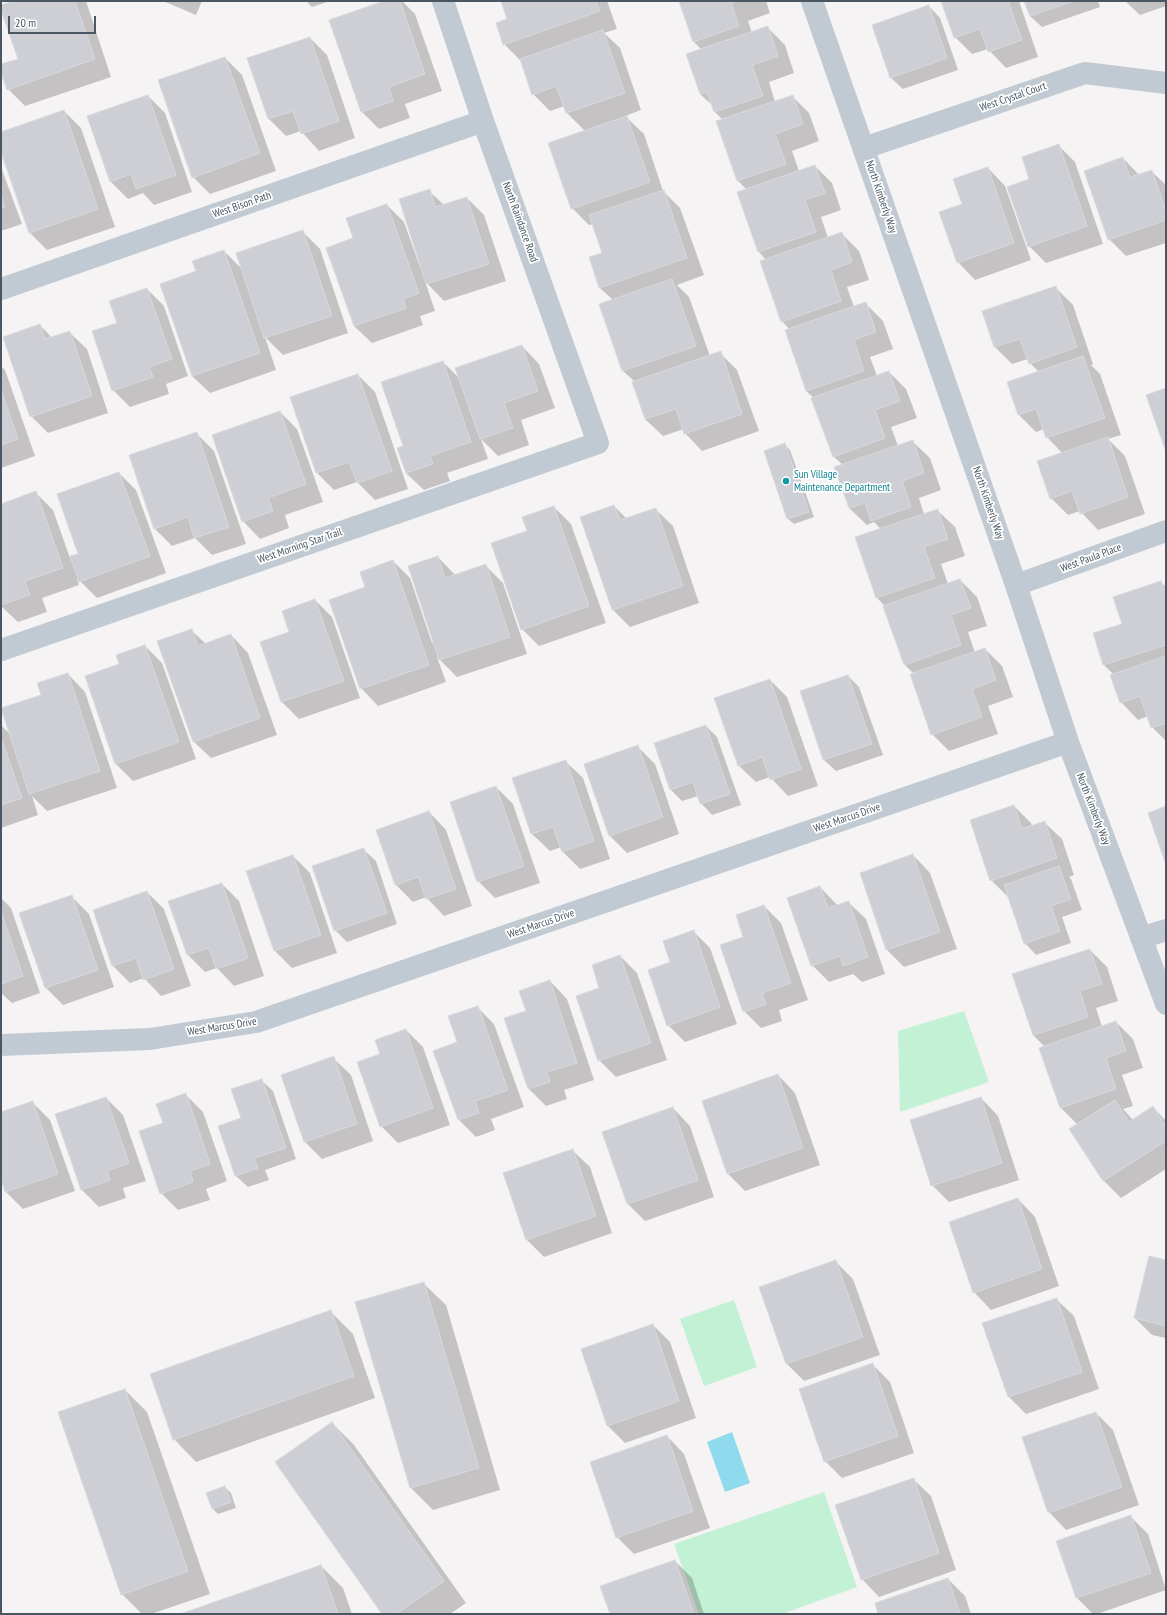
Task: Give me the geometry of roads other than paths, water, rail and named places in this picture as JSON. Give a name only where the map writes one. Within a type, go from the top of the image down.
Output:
[{"type":"street","name":"North Raindance Road","points":[[443,1],[483,121],[598,443]]},
{"type":"street","name":"North Kimberly Way","points":[[812,1],[1016,585],[1068,742],[1166,1004]]},
{"type":"street","name":"West Crystal Court","points":[[864,148],[1085,73],[1166,83]]},
{"type":"street","name":"West Bison Path","points":[[1,289],[483,121]]},
{"type":"street","name":"West Morning Star Trail","points":[[1,650],[598,443]]},
{"type":"street","name":"West Paula Place","points":[[1016,585],[1166,531]]},
{"type":"street","name":"West Marcus Drive","points":[[1,1045],[150,1038],[256,1022],[1068,742]]},
{"type":"street","points":[[1141,938],[1166,930]]},
{"type":"water","points":[[732,1432],[750,1483],[725,1492],[707,1442]]},
{"type":"place","name":"Sun Village Maintenance Department","points":[[786,481]]}]
